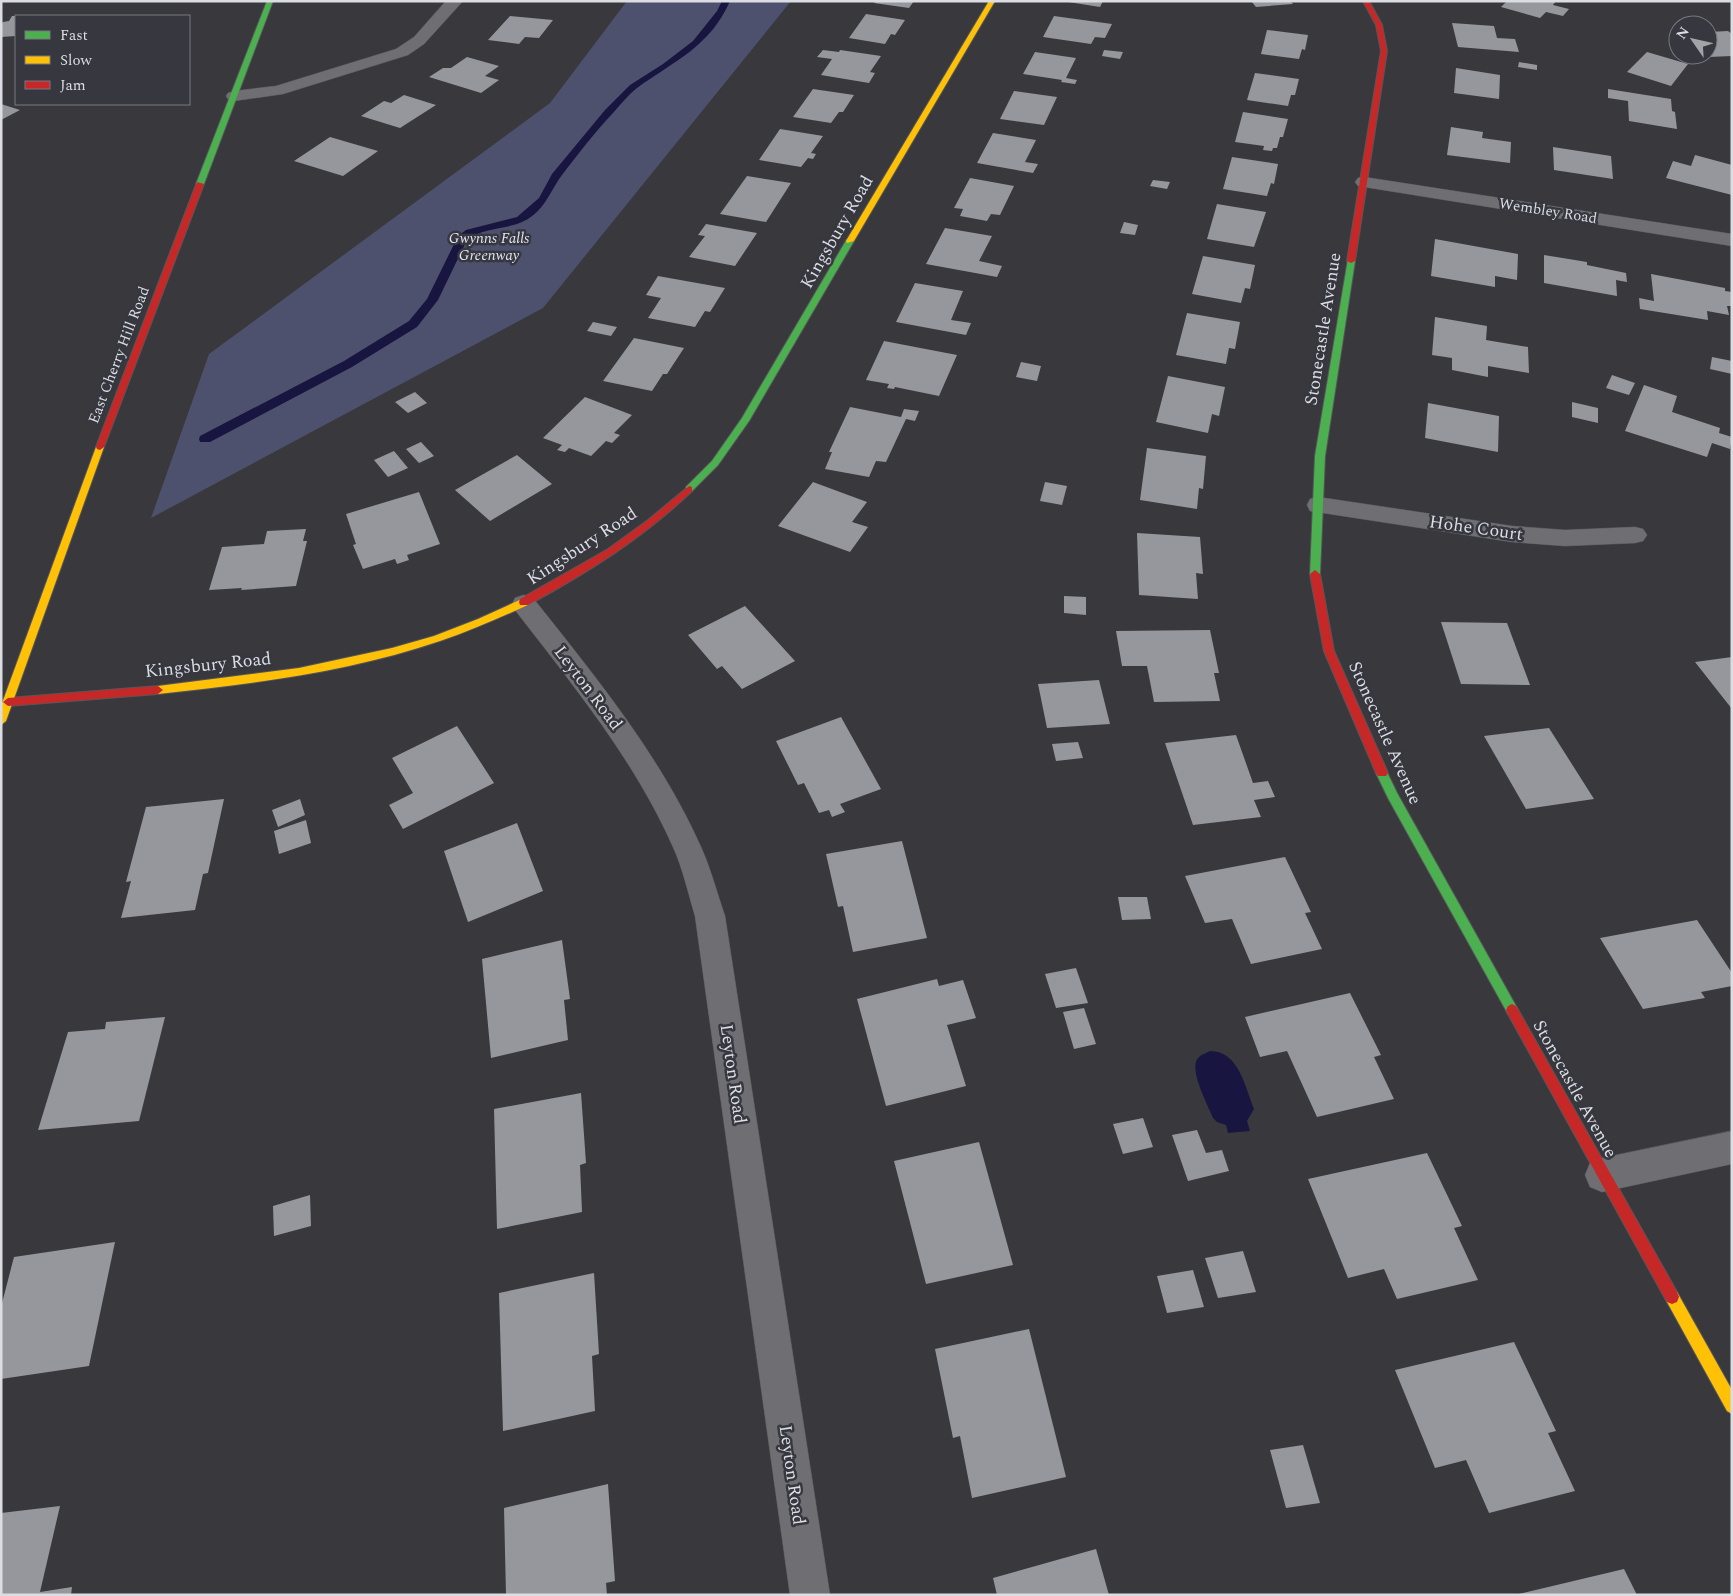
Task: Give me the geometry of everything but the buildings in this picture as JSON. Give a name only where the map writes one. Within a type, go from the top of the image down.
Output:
[{"type":"street","name":"East Cherry Hill Road","points":[[1,720],[106,432],[270,1]]},
{"type":"street","points":[[234,96],[292,86],[402,52],[415,46],[429,32],[439,16],[456,1]]},
{"type":"street","name":"Kingsbury Road","points":[[8,702],[200,685],[291,674],[352,662],[424,641],[524,604],[632,539],[680,498],[716,462],[746,419],[992,1]]},
{"type":"street","name":"Stonecastle Avenue","points":[[1366,1],[1371,7],[1382,31],[1384,51],[1320,456],[1315,575],[1329,651],[1392,795],[1732,1406]]},
{"type":"street","name":"Wembley Road","points":[[1364,182],[1732,240]]},
{"type":"street","name":"Hohe Court","points":[[1318,505],[1512,534],[1565,538],[1635,535]]},
{"type":"street","name":"Leyton Road","points":[[524,604],[606,710],[646,769],[684,839],[710,916],[810,1595]]},
{"type":"street","points":[[1602,1175],[1732,1147]]},
{"type":"green space","name":"Gwynns Falls Greenway","points":[[627,1],[791,1],[543,308],[151,518],[209,354],[550,103]]},
{"type":"shaded area","points":[[1210,1051],[1228,1057],[1240,1072],[1254,1109],[1247,1121],[1250,1131],[1228,1133],[1226,1125],[1217,1122],[1213,1118],[1195,1069],[1199,1057]]},
{"type":"waterway","points":[[205,439],[348,364],[413,324],[432,300],[462,238],[470,232],[521,219],[543,200],[556,176],[608,112],[633,87],[666,66],[696,43],[721,12],[726,1]]},
{"type":"traffic: fast","points":[[200,184],[270,1]]},
{"type":"traffic: fast","points":[[689,489],[715,463],[746,419],[850,241]]},
{"type":"traffic: fast","points":[[1315,574],[1320,456],[1351,261]]},
{"type":"traffic: fast","points":[[1382,773],[1392,795],[1512,1010]]},
{"type":"traffic: slow","points":[[850,241],[992,1]]},
{"type":"traffic: slow","points":[[1,721],[100,447]]},
{"type":"traffic: slow","points":[[158,690],[299,672],[392,652],[437,639],[481,622],[524,602]]},
{"type":"traffic: slow","points":[[1672,1297],[1732,1406]]},
{"type":"traffic: jam","points":[[1351,261],[1384,51],[1379,25],[1366,1]]},
{"type":"traffic: jam","points":[[100,447],[200,184]]},
{"type":"traffic: jam","points":[[524,602],[590,565],[632,538],[689,489]]},
{"type":"traffic: jam","points":[[1315,574],[1329,651],[1382,773]]},
{"type":"traffic: jam","points":[[8,702],[158,690]]},
{"type":"traffic: jam","points":[[1512,1010],[1672,1297]]}]
